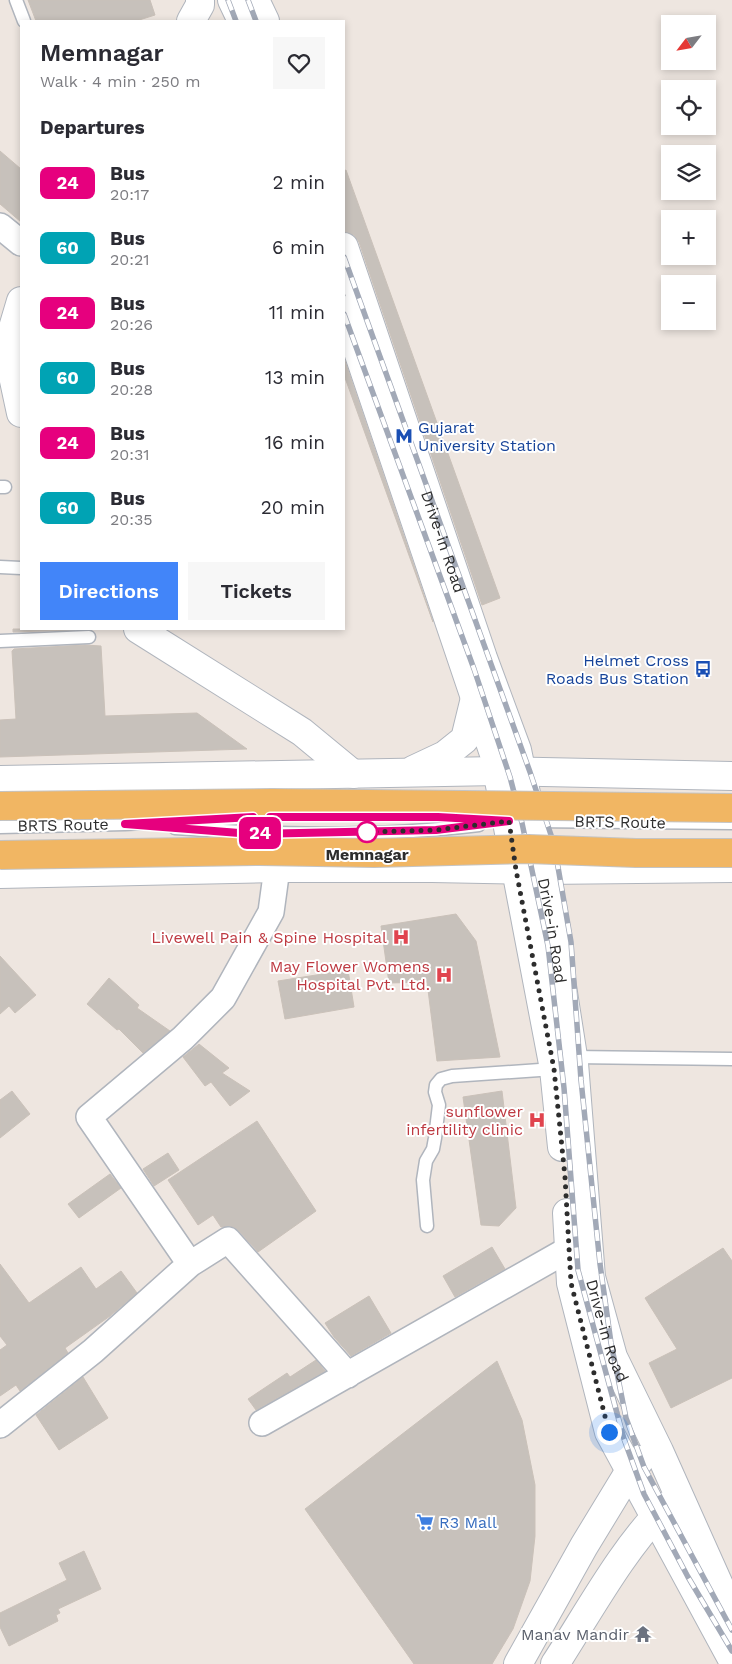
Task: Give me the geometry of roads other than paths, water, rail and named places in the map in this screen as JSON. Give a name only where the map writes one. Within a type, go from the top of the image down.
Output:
[{"type":"main road","points":[[192,20],[200,5],[200,0]]},
{"type":"main road","points":[[232,0],[242,20]]},
{"type":"main road","points":[[255,0],[265,20]]},
{"type":"main road","name":"Drive-in Road","points":[[345,250],[483,658],[517,750],[510,771]]},
{"type":"main road","points":[[20,303],[4,348],[20,409]]},
{"type":"main road","points":[[345,313],[475,698],[510,771],[520,821],[516,870],[564,1063],[571,1283],[609,1432],[732,1659]]},
{"type":"main road","points":[[140,630],[302,732],[353,774]]},
{"type":"main road","points":[[405,774],[445,755],[466,739],[475,698]]},
{"type":"main road","points":[[0,780],[510,771],[732,776]]},
{"type":"main road","points":[[0,806],[272,803],[732,808]]},
{"type":"main road","name":"Drive-in Road","points":[[520,821],[542,870],[591,1277],[613,1357],[655,1442],[678,1494],[725,1582],[732,1614]]},
{"type":"main road","points":[[0,855],[260,851],[374,853],[528,849],[636,853],[732,853]]},
{"type":"main road","points":[[0,874],[277,868],[542,870],[732,868]]},
{"type":"main road","points":[[518,1664],[629,1472],[655,1442]]},
{"type":"main road","points":[[555,1664],[654,1517],[678,1494]]},
{"type":"street","points":[[0,226],[20,242]]},
{"type":"street","points":[[190,1264],[88,1117],[183,1038],[223,998],[271,912],[277,868]]},
{"type":"street","points":[[0,1425],[93,1351],[190,1264],[228,1240],[348,1375]]},
{"type":"street","points":[[262,1423],[569,1249]]},
{"type":"lane","points":[[16,0],[24,20]]},
{"type":"lane","points":[[0,567],[20,568]]},
{"type":"lane","points":[[0,641],[89,637]]},
{"type":"lane","points":[[125,824],[272,817]]},
{"type":"lane","points":[[329,817],[438,817],[520,821]]},
{"type":"lane","points":[[125,824],[252,834],[436,830],[520,821]]},
{"type":"lane","name":"BRTS Route","points":[[520,821],[732,823]]},
{"type":"lane","name":"BRTS Route","points":[[0,827],[125,824]]},
{"type":"lane","points":[[427,1226],[423,1180],[426,1161],[433,1149],[435,1138],[439,1105],[435,1092],[436,1085],[441,1079],[452,1076],[564,1063],[732,1059]]},
{"type":"railway","points":[[228,0],[236,20]]},
{"type":"railway","points":[[248,0],[256,20]]},
{"type":"railway","points":[[345,260],[530,772],[554,844],[571,942],[581,1080],[600,1264],[611,1343],[626,1418],[644,1467],[732,1630]]},
{"type":"railway","points":[[345,317],[474,669],[510,777],[522,823],[548,946],[564,1088],[578,1270],[624,1439],[644,1494],[688,1577],[732,1651]]},
{"type":"place","name":"Gujarat University Station","points":[[404,436]]},
{"type":"place","name":"Helmet Cross Roads Bus Station","points":[[703,669]]},
{"type":"place","name":"Memnagar","points":[[367,832]]},
{"type":"place","name":"Livewell Pain & Spine Hospital","points":[[401,937]]},
{"type":"place","name":"May Flower Womens Hospital Pvt. Ltd.","points":[[444,975]]},
{"type":"place","name":"sunflower infertility clinic","points":[[537,1120]]},
{"type":"place","name":"R3 Mall","points":[[425,1522]]},
{"type":"place","name":"Manav Mandir","points":[[643,1634]]}]
